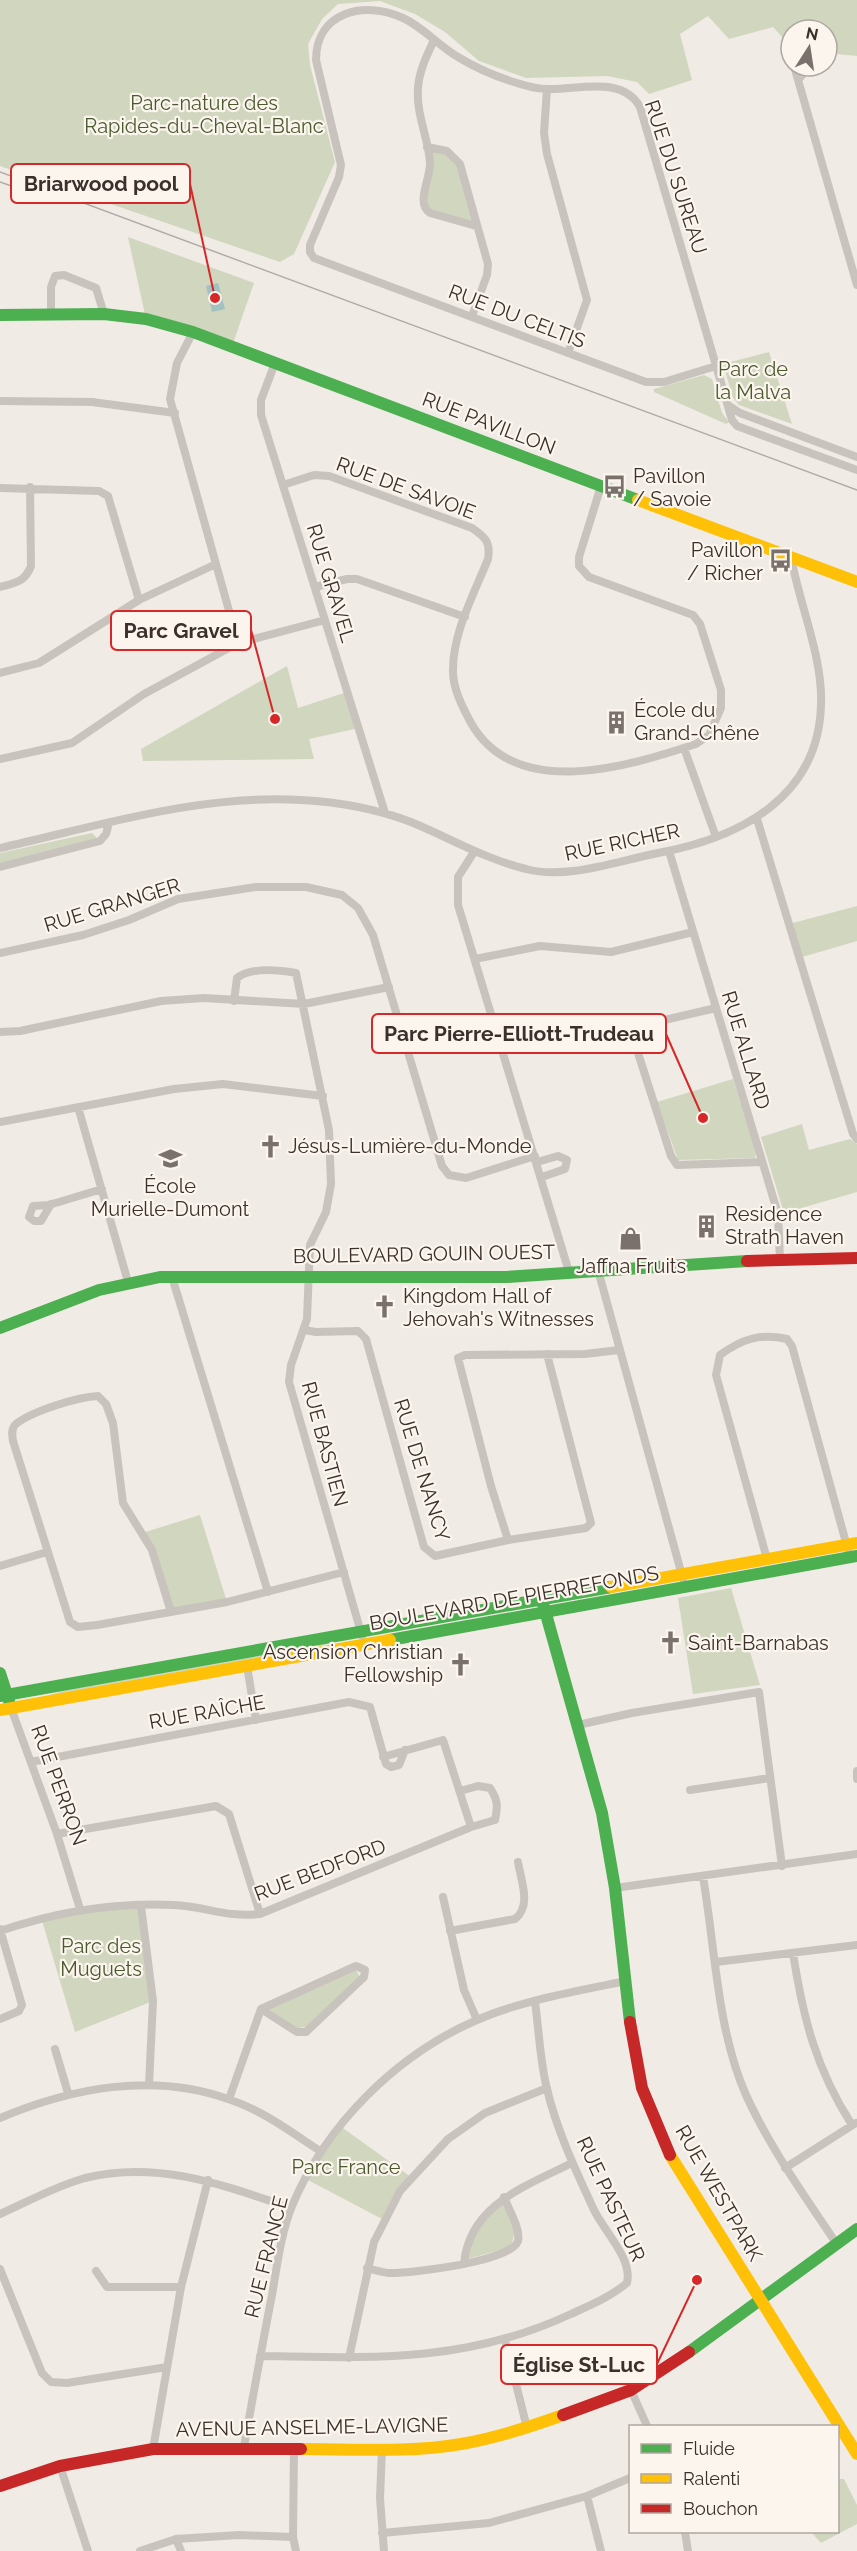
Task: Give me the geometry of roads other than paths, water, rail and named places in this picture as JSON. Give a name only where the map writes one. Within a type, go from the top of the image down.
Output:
[{"type":"street","name":"RUE DU SUREAU","points":[[310,252],[310,245],[339,177],[341,165],[316,60],[320,37],[339,16],[371,10],[384,11],[404,18],[459,58],[488,73],[518,84],[547,89],[596,86],[623,91],[635,99],[640,107],[716,366],[736,426],[857,470]]},
{"type":"street","points":[[434,39],[420,74],[418,89],[418,110],[427,147],[429,177],[422,202],[424,209],[430,213],[476,226]]},
{"type":"street","points":[[799,79],[857,285]]},
{"type":"street","points":[[547,89],[544,132],[547,154],[587,300],[568,353]]},
{"type":"street","points":[[427,147],[447,151],[460,164],[488,264],[487,275],[472,316]]},
{"type":"street","name":"RUE DU CELTIS","points":[[310,252],[314,258],[653,383],[716,366]]},
{"type":"street","points":[[51,315],[51,287],[55,276],[64,275],[96,288],[104,314]]},
{"type":"street","name":"RUE PAVILLON","points":[[0,315],[104,314],[146,319],[193,332],[857,582]]},
{"type":"street","points":[[193,332],[177,363],[171,383],[170,399],[238,643]]},
{"type":"street","name":"RUE GRAVEL","points":[[275,363],[261,400],[261,415],[385,813]]},
{"type":"street","points":[[0,401],[92,402],[175,413]]},
{"type":"street","points":[[728,405],[740,413],[857,457]]},
{"type":"street","name":"RUE DE SAVOIE","points":[[283,485],[314,475],[329,476],[472,528],[486,537],[490,549],[488,559],[459,634],[453,672],[457,693],[474,728],[507,757],[525,766],[574,773],[696,744],[709,735],[721,708],[721,690],[700,624],[693,615],[590,577],[582,571],[579,557],[602,486]]},
{"type":"street","points":[[0,488],[30,487],[99,491],[108,495],[139,600]]},
{"type":"street","points":[[0,587],[21,581],[27,576],[31,566],[30,487]]},
{"type":"street","name":"RUE RICHER","points":[[0,848],[158,812],[230,802],[272,800],[302,800],[385,813],[474,852],[528,870],[563,872],[669,851],[717,837],[757,819],[773,807],[796,781],[809,756],[818,729],[822,703],[815,657],[791,557]]},
{"type":"street","points":[[0,673],[39,663],[139,600],[216,564]]},
{"type":"street","points":[[315,587],[347,579],[357,579],[465,617]]},
{"type":"street","points":[[0,759],[72,743],[144,694],[238,643],[325,620]]},
{"type":"street","points":[[684,748],[717,837]]},
{"type":"street","points":[[757,819],[853,1134],[857,1139]]},
{"type":"street","points":[[0,867],[100,841],[106,834],[109,824]]},
{"type":"street","name":"RUE ALLARD","points":[[669,851],[779,1219],[780,1260]]},
{"type":"street","points":[[474,852],[458,877],[456,889],[458,905],[542,1177],[568,1272]]},
{"type":"street","name":"RUE GRANGER","points":[[0,953],[83,935],[129,920],[178,899],[256,887],[306,887],[342,895],[358,908],[373,935],[442,1167],[449,1175],[466,1178],[536,1159],[558,1156],[567,1160],[565,1169],[542,1177]]},
{"type":"street","points":[[475,959],[540,946],[611,952],[693,932]]},
{"type":"street","name":"RUE BASTIEN","points":[[234,1001],[237,978],[243,973],[280,970],[296,973],[323,1096],[329,1130],[332,1184],[326,1212],[309,1245],[304,1330],[290,1369],[290,1387],[364,1645]]},
{"type":"street","points":[[0,1032],[20,1031],[161,1000],[204,998],[304,1004],[389,987]]},
{"type":"street","points":[[499,1039],[558,1024],[630,1028],[716,1008]]},
{"type":"street","points":[[630,1028],[671,1156],[676,1165],[762,1162]]},
{"type":"street","points":[[0,1122],[174,1089],[223,1084],[323,1096]]},
{"type":"street","points":[[78,1107],[128,1282]]},
{"type":"street","points":[[51,1204],[102,1189]]},
{"type":"street","name":"BOULEVARD GOUIN OUEST","points":[[0,1328],[82,1296],[128,1282],[172,1276],[496,1277],[780,1260],[857,1258]]},
{"type":"street","points":[[598,1270],[684,1587]]},
{"type":"street","points":[[172,1276],[268,1592]]},
{"type":"street","name":"RUE DE NANCY","points":[[304,1330],[358,1331],[366,1340],[427,1552],[437,1556],[508,1540],[586,1528],[591,1523],[547,1354]]},
{"type":"street","points":[[767,1559],[717,1375],[720,1355],[743,1340],[758,1336],[787,1339],[792,1346],[852,1544],[853,1557]]},
{"type":"street","points":[[508,1540],[491,1486],[458,1358],[465,1355],[618,1350]]},
{"type":"street","points":[[171,1612],[152,1550],[123,1503],[115,1434],[106,1404],[98,1396],[86,1397],[40,1412],[15,1424],[12,1431],[47,1552],[70,1622],[78,1626],[171,1612],[268,1592],[344,1572]]},
{"type":"street","name":"BOULEVARD DE PIERREFONDS","points":[[3,1696],[852,1544]]},
{"type":"street","points":[[0,1566],[47,1552]]},
{"type":"street","name":"BOULEVARD DE PIERREFONDS","points":[[5,1709],[853,1557]]},
{"type":"street","name":"RUE WESTPARK","points":[[542,1600],[603,1819],[615,1888],[631,2035],[642,2088],[671,2158],[839,2425]]},
{"type":"street","points":[[247,1666],[256,1720]]},
{"type":"street","name":"RUE PERRON","points":[[0,1673],[5,1709],[31,1762],[57,1834],[80,1910]]},
{"type":"street","points":[[578,1725],[632,1713],[759,1692],[782,1866]]},
{"type":"street","name":"RUE RAÎCHE","points":[[31,1762],[349,1702],[370,1707],[383,1756],[443,1740],[460,1791]]},
{"type":"street","points":[[857,1771],[857,1779]]},
{"type":"street","points":[[690,1790],[770,1778]]},
{"type":"street","name":"RUE BEDFORD","points":[[0,1930],[42,1917],[80,1910],[141,1906],[174,1905],[238,1917],[260,1914],[471,1827],[495,1820],[498,1807],[490,1788],[478,1786],[460,1791]]},
{"type":"street","points":[[460,1791],[471,1827]]},
{"type":"street","points":[[57,1834],[216,1806],[229,1814],[260,1914]]},
{"type":"street","points":[[615,1888],[857,1854]]},
{"type":"street","points":[[450,1931],[515,1919],[523,1913],[525,1906],[518,1862]]},
{"type":"street","points":[[703,1876],[727,2035],[745,2094],[785,2168],[836,2243]]},
{"type":"street","points":[[443,1898],[464,1990],[477,2020]]},
{"type":"street","points":[[141,1906],[153,2001],[149,2085]]},
{"type":"street","points":[[0,1930],[21,1997],[19,2011],[0,2019]]},
{"type":"street","points":[[716,1962],[857,1945]]},
{"type":"street","points":[[785,2168],[855,2124],[827,2082],[813,2047],[805,2024],[793,1953]]},
{"type":"street","points":[[229,2099],[261,2009],[356,1966],[365,1970],[364,1977],[306,2032],[297,2032],[261,2009]]},
{"type":"street","name":"RUE FRANCE","points":[[244,2447],[277,2268],[291,2208],[320,2151],[340,2126],[402,2062],[477,2020],[534,2002],[626,1981]]},
{"type":"street","name":"RUE PASTEUR","points":[[260,2356],[349,2358],[430,2355],[505,2340],[547,2325],[612,2295],[627,2283],[628,2267],[599,2220],[572,2163],[547,2088],[534,2002]]},
{"type":"street","points":[[55,2049],[68,2093]]},
{"type":"street","points":[[0,2118],[39,2101],[68,2093],[105,2086],[149,2085],[205,2092],[229,2099],[278,2122],[320,2151]]},
{"type":"street","points":[[349,2358],[374,2242],[400,2191],[448,2139],[485,2112],[547,2088]]},
{"type":"street","points":[[464,2264],[465,2248],[473,2229],[504,2197],[572,2163]]},
{"type":"street","points":[[0,2214],[84,2179],[143,2170],[208,2180],[291,2208]]},
{"type":"street","points":[[153,2449],[181,2287],[208,2180]]},
{"type":"street","points":[[367,2268],[389,2273],[464,2264],[507,2252],[517,2243],[519,2235],[504,2197]]},
{"type":"street","name":"AVENUE ANSELME-LAVIGNE","points":[[0,2486],[60,2466],[153,2449],[244,2447],[382,2449],[460,2444],[527,2428],[631,2390],[677,2361],[857,2229]]},
{"type":"street","points":[[0,2269],[42,2373],[51,2382],[66,2383],[167,2367]]},
{"type":"street","points":[[96,2271],[107,2287],[181,2287]]},
{"type":"street","points":[[505,2340],[527,2428]]},
{"type":"street","points":[[631,2390],[646,2425]]},
{"type":"street","name":"RUE WESTPARK","points":[[839,2426],[857,2454]]},
{"type":"street","points":[[294,2448],[293,2537],[296,2551]]},
{"type":"street","points":[[382,2449],[384,2551]]},
{"type":"street","points":[[60,2466],[88,2551]]},
{"type":"street","points":[[382,2533],[489,2523],[587,2496],[629,2478]]},
{"type":"street","points":[[587,2496],[601,2551]]},
{"type":"street","points":[[685,2533],[688,2551]]},
{"type":"street","points":[[140,2551],[176,2539],[239,2535],[293,2537]]},
{"type":"street","points":[[176,2539],[181,2551]]},
{"type":"water","points":[[218,283],[225,309],[212,312],[206,286]]},
{"type":"tram line","points":[[0,172],[857,490]]},
{"type":"tram line","points":[[0,182],[48,199]]},
{"type":"place","name":"Briarwood pool","points":[[215,298]]},
{"type":"place","name":"Pavillon / Savoie","points":[[615,487]]},
{"type":"place","name":"Pavillon / Richer","points":[[781,561]]},
{"type":"place","name":"Parc Gravel","points":[[275,719]]},
{"type":"place","name":"École du Grand-Chêne","points":[[616,722]]},
{"type":"place","name":"Parc Pierre-Elliott-Trudeau","points":[[703,1118]]},
{"type":"place","name":"Jésus-Lumière-du-Monde","points":[[270,1146]]},
{"type":"place","name":"École Murielle-Dumont","points":[[170,1158]]},
{"type":"place","name":"Residence Strath Haven","points":[[707,1226]]},
{"type":"place","name":"Jaffna Fruits","points":[[631,1238]]},
{"type":"place","name":"Kingdom Hall of Jehovah's Witnesses","points":[[385,1307]]},
{"type":"place","name":"Saint-Barnabas","points":[[670,1643]]},
{"type":"place","name":"Ascension Christian Fellowship","points":[[461,1664]]},
{"type":"place","name":"Église St-Luc","points":[[697,2280]]},
{"type":"park label","name":"Parc-nature des Rapides-du-Cheval-Blanc","points":[[204,114]]},
{"type":"park label","name":"Parc de la Malva","points":[[753,380]]},
{"type":"park label","name":"Parc des Muguets","points":[[101,1958]]},
{"type":"park label","name":"Parc France","points":[[346,2167]]}]
